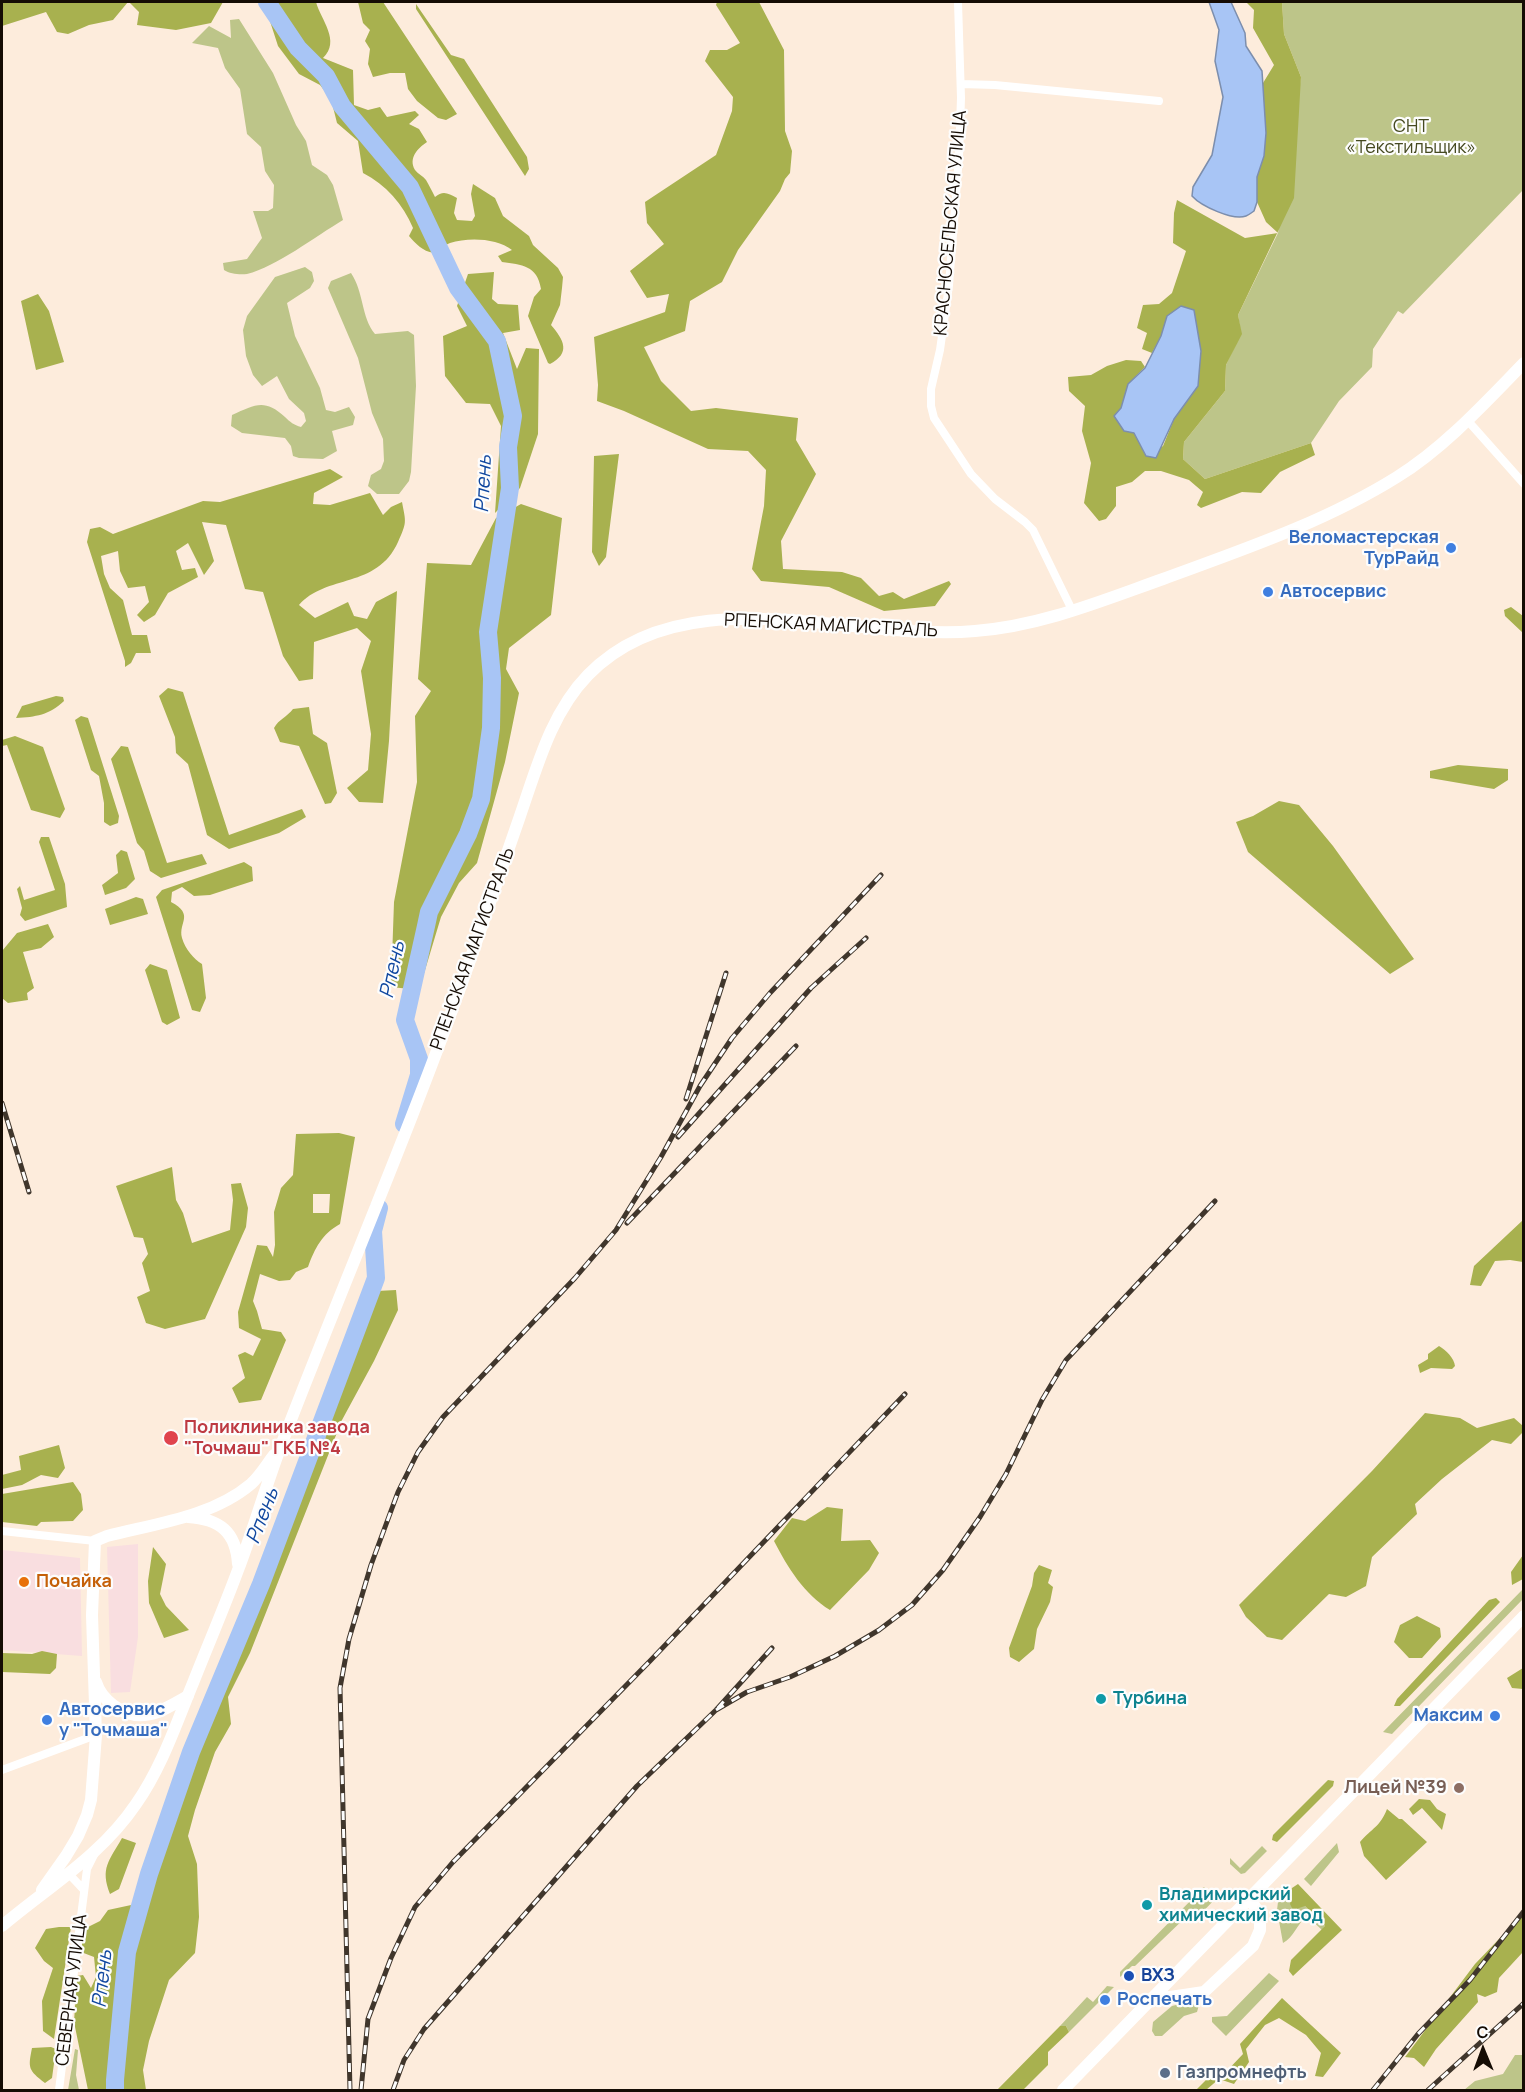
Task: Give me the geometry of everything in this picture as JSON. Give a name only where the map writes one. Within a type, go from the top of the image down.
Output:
[{"type":"main road","name":"РПЕНСКАЯ МАГИСТРАЛЬ","points":[[2,1926],[96,1851],[138,1802],[160,1764],[238,1568],[281,1446],[447,1024],[533,779],[561,709],[570,695],[594,669],[620,649],[646,635],[681,624],[712,620],[784,621],[936,632],[974,632],[1037,622],[1073,612],[1246,549],[1342,507],[1401,474],[1468,421],[1524,363]]},
{"type":"main road","name":"РПЕНСКАЯ МАГИСТРАЛЬ","points":[[35,1898],[66,1856],[87,1815],[95,1764],[96,1735],[92,1615],[95,1541],[184,1517],[222,1504],[252,1484],[281,1446]]},
{"type":"main road","name":"РПЕНСКАЯ МАГИСТРАЛЬ","points":[[184,1517],[212,1521],[224,1528],[234,1540],[238,1568]]},
{"type":"main road","points":[[1063,2091],[1524,1616]]},
{"type":"main road","name":"РПЕНСКАЯ МАГИСТРАЛЬ","points":[[93,1669],[97,1686],[104,1698],[124,1713],[136,1716],[149,1715],[188,1696]]},
{"type":"main road","points":[[1150,2000],[1204,1992],[1253,1946],[1260,1930],[1260,1915],[1249,1897]]},
{"type":"street","name":"КРАСНОСЕЛЬСКАЯ УЛИЦА","points":[[958,2],[961,84],[959,156],[949,285],[940,350],[931,389],[931,406],[934,418],[971,474],[995,500],[1033,530],[1073,612]]},
{"type":"street","points":[[961,84],[995,85],[1159,101]]},
{"type":"street","points":[[1468,421],[1524,484]]},
{"type":"street","points":[[2,1531],[95,1541]]},
{"type":"street","points":[[2,1770],[96,1735]]},
{"type":"street","name":"СЕВЕРНАЯ УЛИЦА","points":[[59,2091],[87,1869],[96,1851]]},
{"type":"street","name":"СЕВЕРНАЯ УЛИЦА","points":[[69,1874],[84,1890]]},
{"type":"shaded area","points":[[138,1544],[138,1637],[130,1692],[111,1693],[107,1547]]},
{"type":"shaded area","points":[[2,1550],[80,1558],[82,1656],[2,1650]]},
{"type":"green space","points":[[2,2],[128,2],[113,20],[89,25],[68,34],[57,32],[46,12],[2,26]]},
{"type":"green space","points":[[129,2],[223,2],[211,23],[176,30],[137,25],[139,12]]},
{"type":"green space","points":[[258,2],[316,2],[330,38],[328,51],[323,58],[353,70],[354,105],[368,110],[380,107],[387,117],[415,111],[419,115],[409,124],[419,129],[427,142],[413,157],[413,166],[426,180],[435,197],[446,193],[457,198],[454,213],[457,220],[472,221],[475,216],[471,194],[473,184],[495,198],[503,216],[529,236],[533,245],[558,268],[563,277],[560,305],[551,325],[563,346],[563,351],[557,360],[548,363],[528,316],[534,297],[541,289],[536,275],[528,268],[502,262],[498,256],[512,250],[499,243],[474,239],[457,241],[434,253],[426,251],[417,244],[409,236],[413,228],[399,203],[379,183],[363,173],[358,141],[337,123],[331,99],[320,85],[299,74],[278,46],[267,12]]},
{"type":"green space","points":[[358,2],[383,2],[457,114],[446,120],[438,118],[417,101],[408,89],[405,73],[390,73],[373,77],[368,64],[370,49],[365,41],[370,30],[363,23]]},
{"type":"green space","points":[[717,2],[759,2],[784,50],[785,131],[792,151],[790,173],[738,250],[722,282],[690,301],[685,331],[644,347],[661,381],[691,411],[716,408],[798,418],[796,440],[816,474],[781,541],[783,569],[842,572],[861,578],[879,596],[893,592],[904,599],[949,581],[951,584],[935,606],[884,611],[829,587],[761,581],[752,569],[764,506],[766,470],[748,451],[708,449],[597,401],[594,337],[665,312],[669,294],[647,298],[630,271],[664,244],[647,223],[645,202],[716,155],[732,111],[733,97],[705,61],[710,50],[727,50],[740,43],[716,5]]},
{"type":"green space","points":[[1246,2],[1282,2],[1284,34],[1301,77],[1294,198],[1277,233],[1266,222],[1257,202],[1257,177],[1264,156],[1263,83],[1274,65],[1253,28],[1254,10]]},
{"type":"green space","name":"СНТ «Текстильщик»","points":[[1282,2],[1523,2],[1523,190],[1403,314],[1398,311],[1373,349],[1372,367],[1339,401],[1311,443],[1205,479],[1183,459],[1184,442],[1225,391],[1226,365],[1241,334],[1238,315],[1278,233],[1301,77],[1284,34]]},
{"type":"green space","points":[[416,4],[451,55],[464,59],[527,157],[529,169],[525,176],[416,9]]},
{"type":"green space","points":[[239,19],[273,73],[296,125],[306,141],[312,165],[327,175],[333,185],[343,220],[270,265],[247,274],[224,270],[223,263],[247,259],[262,238],[253,211],[268,211],[273,208],[274,185],[265,171],[261,147],[247,134],[240,89],[225,68],[218,48],[192,43],[209,26],[231,38],[230,20]]},
{"type":"green space","points":[[1177,200],[1245,238],[1277,233],[1238,315],[1242,334],[1226,365],[1225,391],[1184,442],[1183,459],[1205,479],[1311,443],[1315,455],[1280,472],[1261,493],[1242,492],[1201,508],[1197,505],[1203,492],[1189,480],[1161,471],[1145,471],[1132,482],[1116,487],[1116,506],[1106,519],[1099,521],[1084,503],[1091,463],[1082,431],[1085,406],[1069,391],[1068,377],[1091,375],[1107,366],[1126,360],[1141,361],[1145,367],[1128,384],[1121,408],[1146,456],[1163,446],[1174,419],[1198,386],[1167,316],[1161,336],[1152,353],[1142,349],[1147,333],[1137,328],[1143,305],[1159,304],[1172,293],[1186,251],[1173,243]]},
{"type":"green space","points":[[305,267],[312,272],[314,281],[310,288],[287,303],[295,336],[320,388],[326,410],[335,412],[349,407],[355,417],[353,425],[332,431],[337,451],[323,459],[293,456],[291,446],[285,438],[242,433],[231,426],[232,415],[259,405],[271,407],[301,427],[306,421],[304,413],[289,399],[277,376],[262,386],[253,375],[246,356],[243,330],[247,316],[275,277]]},
{"type":"green space","points":[[494,272],[492,299],[498,304],[518,305],[520,330],[503,333],[517,369],[526,348],[539,349],[538,434],[520,488],[495,513],[501,426],[490,404],[466,403],[445,376],[443,336],[467,326],[457,306],[468,274]]},
{"type":"green space","points":[[351,273],[367,320],[375,334],[408,331],[414,335],[416,386],[411,472],[409,481],[399,494],[377,494],[368,486],[371,475],[381,469],[384,461],[383,439],[372,413],[358,358],[328,288],[331,281]]},
{"type":"green space","points":[[38,294],[49,311],[64,362],[36,370],[21,301]]},
{"type":"green space","points":[[619,454],[606,557],[599,566],[592,552],[594,456]]},
{"type":"green space","points":[[330,469],[343,477],[314,493],[313,504],[330,505],[370,493],[383,515],[391,507],[402,502],[404,514],[404,526],[389,557],[365,574],[310,595],[299,605],[315,618],[348,602],[354,616],[367,619],[376,602],[397,591],[389,741],[383,803],[359,802],[347,788],[368,770],[371,734],[361,671],[371,641],[357,628],[314,642],[313,679],[299,681],[283,656],[263,592],[245,589],[226,525],[202,522],[214,561],[204,575],[188,543],[176,551],[182,570],[195,568],[198,577],[168,593],[155,615],[144,622],[137,615],[149,602],[145,586],[128,588],[120,571],[118,551],[101,556],[104,574],[110,588],[123,600],[132,635],[147,635],[151,653],[136,653],[131,663],[125,667],[87,542],[90,529],[100,527],[113,534],[203,501],[220,502]]},
{"type":"green space","points":[[521,504],[562,518],[551,615],[509,648],[506,669],[519,693],[505,762],[477,863],[459,883],[441,917],[419,990],[391,987],[394,902],[417,782],[415,716],[431,691],[418,679],[427,563],[471,565],[496,518]]},
{"type":"green space","points":[[1511,607],[1523,616],[1523,633],[1505,616],[1504,610]]},
{"type":"green space","points":[[168,688],[183,692],[229,835],[302,809],[306,817],[279,833],[229,849],[207,835],[188,764],[176,753],[175,737],[159,696]]},
{"type":"green space","points":[[56,696],[63,697],[64,701],[53,709],[36,716],[16,718],[22,706]]},
{"type":"green space","points":[[309,707],[313,734],[327,743],[337,793],[331,803],[325,804],[299,746],[280,742],[274,728],[293,709]]},
{"type":"green space","points":[[81,716],[88,718],[119,816],[118,823],[110,826],[104,822],[104,803],[99,776],[91,770],[75,720]]},
{"type":"green space","points":[[15,736],[43,747],[65,809],[60,818],[31,810],[7,745],[2,746],[2,740]]},
{"type":"green space","points":[[121,746],[128,747],[167,863],[202,854],[207,864],[161,878],[150,871],[144,851],[137,843],[111,759]]},
{"type":"green space","points":[[1458,765],[1508,769],[1508,780],[1494,789],[1430,778],[1430,771]]},
{"type":"green space","points":[[1279,801],[1299,805],[1333,846],[1414,959],[1390,974],[1248,852],[1236,822],[1253,816]]},
{"type":"green space","points":[[41,837],[49,837],[65,884],[67,907],[25,921],[20,915],[22,908],[17,889],[20,886],[24,900],[55,890],[39,842]]},
{"type":"green space","points":[[121,850],[127,852],[135,879],[126,888],[105,895],[102,885],[118,873],[116,855]]},
{"type":"green space","points":[[244,862],[252,867],[253,881],[210,895],[194,896],[182,887],[172,892],[171,902],[184,915],[181,932],[183,942],[190,953],[202,964],[206,998],[200,1012],[192,1010],[156,897],[162,890]]},
{"type":"green space","points":[[136,897],[143,899],[148,914],[110,925],[105,909]]},
{"type":"green space","points":[[48,924],[54,937],[41,948],[23,952],[34,988],[27,993],[28,1000],[8,1003],[2,998],[2,951],[17,933]]},
{"type":"green space","points":[[150,964],[167,970],[180,1018],[167,1025],[162,1022],[145,970]]},
{"type":"green space","points":[[339,1133],[355,1137],[340,1224],[328,1232],[320,1242],[308,1267],[296,1272],[290,1280],[279,1281],[260,1274],[253,1301],[262,1329],[281,1332],[286,1340],[261,1400],[239,1403],[232,1388],[245,1378],[238,1355],[245,1352],[253,1356],[261,1339],[239,1328],[238,1312],[257,1245],[267,1246],[273,1257],[274,1212],[281,1188],[293,1175],[296,1134]],"holes":[[[313,1194],[330,1194],[329,1213],[313,1213]]]},
{"type":"green space","points":[[172,1167],[176,1200],[183,1213],[192,1243],[230,1230],[233,1200],[231,1184],[241,1183],[248,1208],[246,1227],[205,1319],[165,1329],[146,1323],[137,1297],[150,1291],[142,1263],[148,1254],[143,1238],[134,1237],[116,1186]]},
{"type":"green space","points":[[1523,1220],[1523,1262],[1495,1261],[1481,1286],[1470,1285],[1474,1266]]},
{"type":"green space","points":[[396,1290],[398,1310],[342,1420],[250,1653],[228,1697],[231,1724],[215,1752],[188,1836],[197,1864],[199,1917],[195,1953],[169,1980],[149,2041],[143,2070],[146,2090],[88,2090],[74,2022],[77,1976],[83,1975],[91,1988],[96,1977],[94,1957],[81,1952],[84,1929],[100,1921],[108,1910],[145,1902],[156,1862],[198,1746],[255,1609],[377,1291]]},
{"type":"green space","points":[[1439,1346],[1453,1360],[1455,1366],[1452,1369],[1431,1368],[1420,1373],[1418,1365],[1428,1359],[1428,1354]]},
{"type":"green space","points":[[1425,1413],[1460,1418],[1477,1428],[1514,1418],[1523,1426],[1523,1432],[1511,1444],[1492,1440],[1442,1479],[1415,1504],[1417,1514],[1372,1557],[1366,1586],[1346,1597],[1329,1594],[1282,1640],[1267,1637],[1246,1617],[1239,1605],[1372,1471]]},
{"type":"green space","points":[[59,1445],[65,1468],[58,1478],[41,1475],[22,1485],[2,1489],[2,1475],[21,1470],[19,1456]]},
{"type":"green space","points":[[73,1482],[81,1494],[83,1510],[73,1521],[41,1522],[37,1526],[2,1522],[2,1494]]},
{"type":"green space","points":[[827,1507],[843,1509],[841,1541],[870,1540],[879,1553],[869,1570],[830,1610],[812,1596],[798,1580],[774,1541],[792,1518],[805,1521]]},
{"type":"green space","points":[[153,1547],[166,1564],[160,1594],[166,1606],[189,1630],[164,1638],[149,1603],[148,1581]]},
{"type":"green space","points":[[1523,1555],[1523,1579],[1512,1585],[1511,1572]]},
{"type":"green space","points":[[1039,1565],[1052,1570],[1048,1583],[1053,1587],[1050,1602],[1037,1629],[1034,1649],[1019,1662],[1010,1657],[1009,1648],[1032,1586],[1034,1573]]},
{"type":"green space","points":[[1523,1589],[1523,1599],[1392,1734],[1383,1732]]},
{"type":"green space","points":[[1496,1598],[1500,1602],[1400,1706],[1394,1706],[1397,1699],[1489,1600]]},
{"type":"green space","points":[[1417,1616],[1440,1628],[1441,1637],[1422,1658],[1409,1658],[1394,1642],[1400,1625]]},
{"type":"green space","points":[[42,1651],[57,1654],[56,1668],[50,1674],[2,1672],[2,1653],[32,1654]]},
{"type":"green space","points":[[1523,1668],[1523,1689],[1512,1688],[1507,1678]]},
{"type":"green space","points":[[1328,1780],[1334,1781],[1333,1786],[1277,1842],[1272,1840],[1273,1835]]},
{"type":"green space","points":[[1419,1799],[1430,1800],[1437,1809],[1446,1814],[1442,1830],[1422,1808],[1413,1815],[1409,1809]]},
{"type":"green space","points":[[1387,1809],[1402,1819],[1427,1842],[1386,1880],[1364,1856],[1360,1842],[1379,1824]]},
{"type":"green space","points":[[122,1838],[136,1843],[119,1889],[110,1894],[106,1878],[107,1865]]},
{"type":"green space","points":[[1337,1843],[1339,1852],[1311,1886],[1304,1879]]},
{"type":"green space","points":[[1262,1846],[1267,1851],[1245,1873],[1241,1874],[1230,1864],[1230,1858],[1240,1868]]},
{"type":"green space","points":[[1298,1884],[1342,1930],[1293,1976],[1289,1971],[1291,1960],[1325,1926],[1305,1906],[1293,1910],[1290,1904],[1292,1888]]},
{"type":"green space","points":[[1204,1887],[1216,1898],[1194,1921],[1188,1915],[1135,1966],[1120,1977],[1120,1972]]},
{"type":"green space","points":[[1292,1888],[1290,1904],[1304,1905],[1325,1926],[1322,1930],[1307,1916],[1283,1943],[1277,1910],[1278,1902]]},
{"type":"green space","points":[[1523,1914],[1523,1952],[1499,1978],[1497,1992],[1485,1997],[1477,1994],[1478,2002],[1436,2049],[1424,2067],[1414,2058],[1405,2057],[1475,1964]]},
{"type":"green space","points":[[71,1927],[54,2039],[43,2031],[42,2001],[53,1968],[44,1961],[35,1948],[46,1929]]},
{"type":"green space","points":[[1269,1973],[1279,1981],[1226,2036],[1212,2022],[1212,2017],[1227,2016]]},
{"type":"green space","points":[[1107,1986],[1114,1987],[1069,2032],[1066,2026],[1060,2026],[1087,1997],[1093,2002]]},
{"type":"green space","points":[[1282,1998],[1341,2053],[1323,2077],[1315,2076],[1321,2053],[1306,2035],[1279,2018],[1265,2025],[1246,2049],[1249,2062],[1234,2084],[1219,2079],[1206,2090],[1196,2090],[1212,2074],[1223,2075],[1243,2054],[1240,2044]]},
{"type":"green space","points":[[1184,2003],[1199,2005],[1197,2012],[1184,2016],[1162,2036],[1155,2036],[1152,2031],[1153,2022],[1172,2006]]},
{"type":"green space","points":[[1060,2026],[1066,2026],[1069,2032],[1048,2052],[1048,2065],[1023,2090],[997,2090]]},
{"type":"green space","points":[[32,2048],[56,2049],[52,2078],[45,2083],[32,2071],[30,2064]]},
{"type":"green space","points":[[75,2049],[78,2050],[76,2075],[79,2090],[68,2090]]},
{"type":"green space","points":[[1515,2055],[1523,2055],[1523,2090],[1464,2090],[1475,2081],[1503,2074]]},
{"type":"water","points":[[1209,2],[1231,2],[1245,33],[1246,46],[1262,71],[1266,133],[1264,156],[1257,177],[1257,202],[1254,211],[1247,216],[1240,217],[1218,212],[1192,196],[1193,187],[1212,155],[1223,97],[1215,61],[1219,30]]},
{"type":"water","points":[[1181,306],[1194,310],[1201,351],[1198,386],[1174,419],[1156,458],[1146,456],[1134,433],[1124,431],[1114,416],[1121,408],[1128,384],[1145,368],[1161,336],[1167,316]]},
{"type":"waterway","name":"Рпень","points":[[267,2],[298,48],[326,76],[342,106],[410,187],[458,288],[497,341],[513,416],[508,447],[510,488],[488,632],[492,678],[491,728],[481,799],[468,834],[429,912],[405,1020],[419,1059],[419,1075],[404,1124]]},
{"type":"waterway","name":"Рпень","points":[[115,2090],[127,1952],[149,1874],[191,1752],[261,1584],[376,1278],[373,1231],[379,1208]]},
{"type":"railway","points":[[350,2090],[340,1688],[349,1639],[371,1565],[398,1492],[418,1452],[443,1417],[575,1278],[616,1230],[661,1157],[700,1086],[732,1038],[770,993],[881,875]]},
{"type":"railway","points":[[678,1137],[811,988],[866,938]]},
{"type":"railway","points":[[686,1099],[726,973]]},
{"type":"railway","points":[[627,1223],[796,1046]]},
{"type":"railway","points":[[2,1103],[29,1192]]},
{"type":"railway","points":[[716,1710],[747,1692],[790,1677],[835,1656],[879,1630],[912,1605],[943,1570],[980,1517],[1006,1474],[1042,1400],[1066,1360],[1215,1201]]},
{"type":"railway","points":[[361,2090],[368,2019],[391,1958],[415,1907],[453,1862],[650,1661],[905,1394]]},
{"type":"railway","points":[[393,2090],[404,2060],[424,2029],[637,1786],[716,1710],[772,1648]]},
{"type":"railway","points":[[1373,2090],[1418,2034],[1470,1980],[1524,1911]]},
{"type":"railway","points":[[1428,2090],[1524,2003]]},
{"type":"place","name":"Веломастерская ТурРайд","points":[[1451,548]]},
{"type":"place","name":"Автосервис","points":[[1268,592]]},
{"type":"place","name":"Поликлиника завода \"Точмаш\" ГКБ №4","points":[[171,1438]]},
{"type":"place","name":"Почайка","points":[[24,1582]]},
{"type":"place","name":"Турбина","points":[[1101,1699]]},
{"type":"place","name":"Максим","points":[[1495,1716]]},
{"type":"place","name":"Автосервис у \"Точмаша\"","points":[[47,1720]]},
{"type":"place","name":"Лицей №39","points":[[1459,1788]]},
{"type":"place","name":"Владимирский химический завод","points":[[1147,1905]]},
{"type":"place","name":"ВХЗ","points":[[1129,1976]]},
{"type":"place","name":"Роспечать","points":[[1105,2000]]},
{"type":"place","name":"Газпромнефть","points":[[1165,2073]]}]
